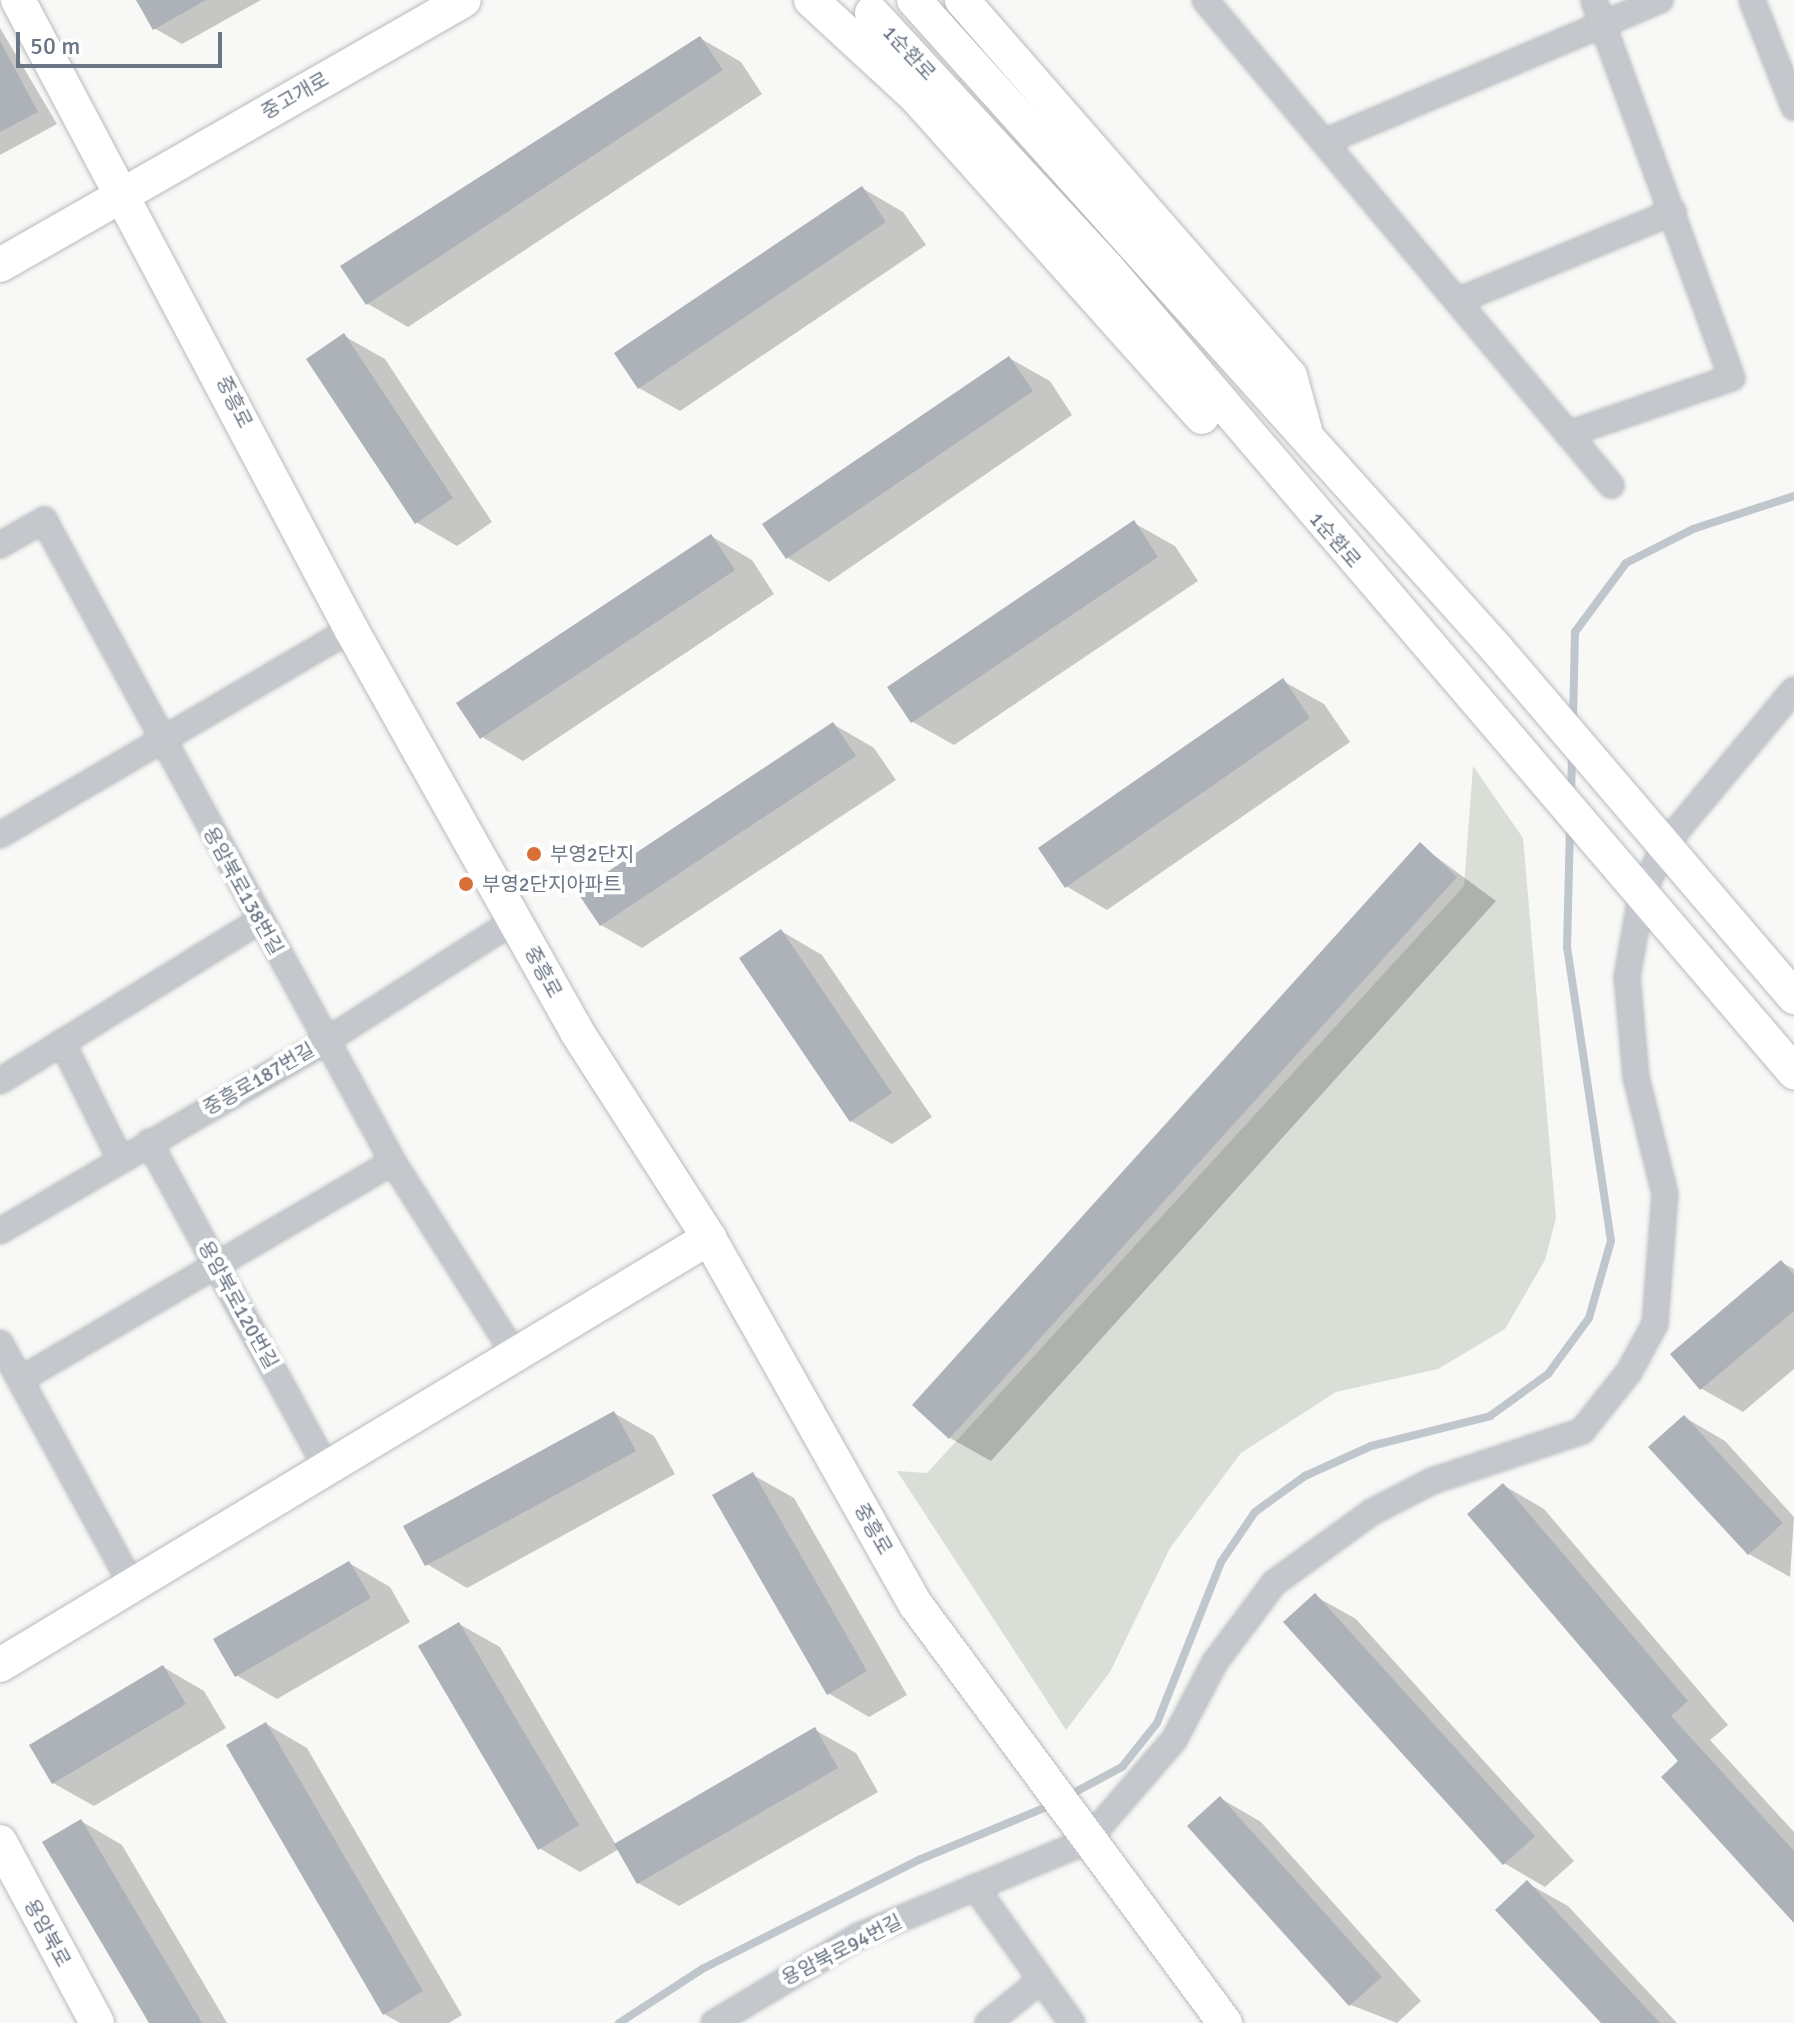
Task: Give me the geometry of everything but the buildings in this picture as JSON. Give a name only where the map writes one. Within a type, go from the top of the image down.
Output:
[{"type":"street","points":[[18,0],[126,192]]},
{"type":"street","name":"중고개로","points":[[0,265],[464,0]]},
{"type":"street","points":[[811,0],[857,17]]},
{"type":"street","name":"1순환로","points":[[914,0],[1547,709],[1794,997]]},
{"type":"street","points":[[962,0],[1290,376],[1308,443]]},
{"type":"street","points":[[1205,0],[1611,485]]},
{"type":"street","points":[[1324,142],[1598,10],[1660,0]]},
{"type":"street","points":[[1752,0],[1794,107]]},
{"type":"street","points":[[1568,434],[1732,378],[1598,10]]},
{"type":"street","name":"1순환로","points":[[857,17],[1267,492],[1313,514],[1604,857],[1794,1072]]},
{"type":"street","name":"중흥로","points":[[126,192],[351,629],[514,921],[709,1238],[916,1605],[1078,1829]]},
{"type":"street","points":[[1457,301],[1673,212]]},
{"type":"street","name":"용암북로138번길","points":[[0,545],[44,520],[159,741],[326,1041]]},
{"type":"street","points":[[0,835],[351,629]]},
{"type":"street","points":[[1225,2023],[1078,1829],[1174,1740],[1215,1662],[1274,1583],[1372,1512],[1432,1481],[1582,1431],[1629,1372],[1655,1324],[1665,1194],[1636,1077],[1627,977],[1641,898],[1663,847],[1794,690]]},
{"type":"street","points":[[0,1081],[259,921]]},
{"type":"street","name":"중흥로187번길","points":[[0,1231],[326,1041],[514,921]]},
{"type":"street","points":[[326,1041],[393,1162],[515,1355]]},
{"type":"street","points":[[62,1042],[120,1159]]},
{"type":"street","name":"용암북로120번길","points":[[149,1142],[327,1468]]},
{"type":"street","points":[[23,1378],[393,1162]]},
{"type":"street","points":[[0,1665],[709,1238]]},
{"type":"street","points":[[0,1343],[23,1378],[132,1585]]},
{"type":"street","name":"용암북로94번길","points":[[714,2023],[859,1936],[975,1887],[1078,1829]]},
{"type":"street","name":"용암북로","points":[[0,1842],[97,2023]]},
{"type":"street","points":[[975,1887],[1072,2023]]},
{"type":"street","points":[[988,2023],[1041,1980]]},
{"type":"shaded area","points":[[1473,766],[1523,838],[1556,1218],[1545,1260],[1505,1329],[1438,1369],[1336,1392],[1241,1453],[1170,1548],[1110,1672],[1066,1730],[897,1471],[927,1473],[1464,886]]},
{"type":"waterway","points":[[1573,720],[1575,632],[1626,563],[1693,529],[1794,496]]},
{"type":"waterway","points":[[1571,796],[1572,754]]},
{"type":"waterway","points":[[1066,1797],[1122,1767],[1157,1723],[1221,1562],[1255,1512],[1305,1476],[1371,1446],[1490,1416],[1548,1374],[1589,1318],[1611,1241],[1567,948],[1570,826]]},
{"type":"waterway","points":[[619,2023],[702,1969],[921,1859],[1054,1804]]},
{"type":"place","name":"부영2단지","points":[[534,854]]},
{"type":"place","name":"부영2단지아파트","points":[[466,884]]}]
